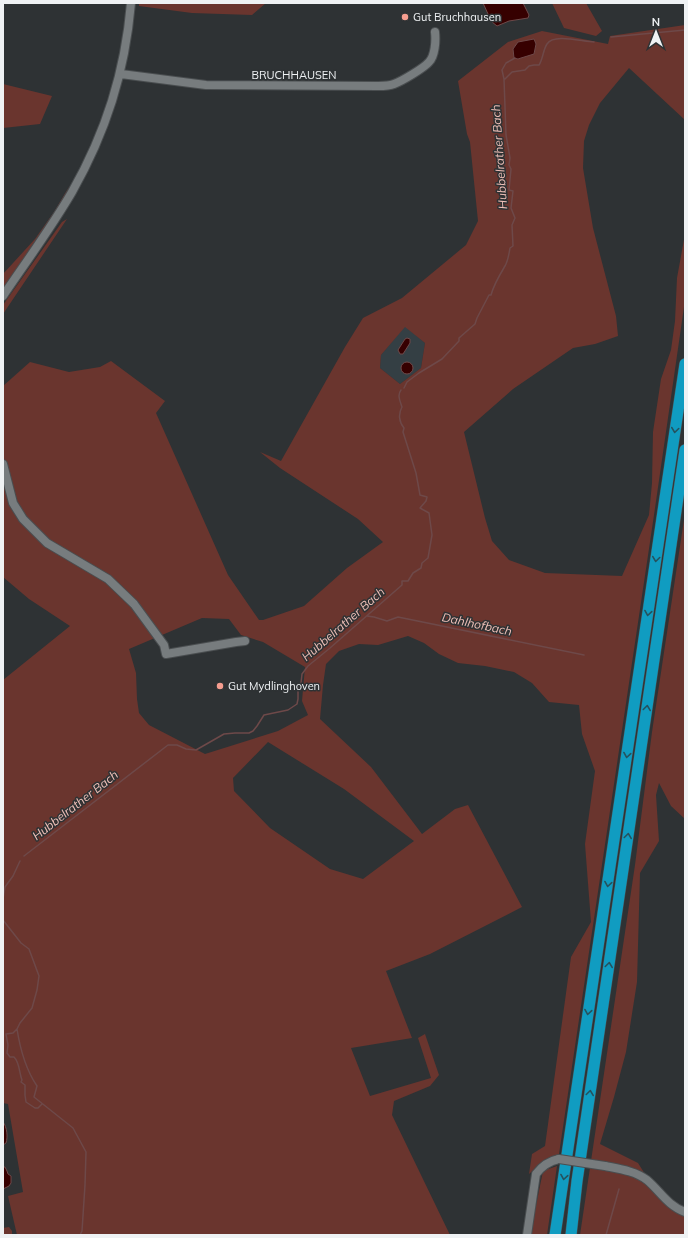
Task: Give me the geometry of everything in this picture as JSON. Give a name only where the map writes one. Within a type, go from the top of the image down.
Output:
[{"type":"highway","points":[[555,1235],[685,364]]},
{"type":"highway","points":[[571,1235],[578,1174],[685,450]]},
{"type":"street","points":[[3,296],[48,231],[80,178],[103,129],[121,74],[131,3]]},
{"type":"street","name":"BRUCHHAUSEN","points":[[121,74],[206,86],[378,86],[394,84],[430,62],[435,48],[435,32]]},
{"type":"street","points":[[3,464],[13,503],[23,519],[47,543],[108,579],[134,604],[164,645],[166,654],[245,641]]},
{"type":"street","points":[[527,1235],[536,1174],[549,1162],[559,1160],[605,1166],[635,1173],[646,1180],[672,1205],[685,1212]]},
{"type":"shaded area","points":[[139,3],[266,3],[252,15],[192,13],[139,6]]},
{"type":"shaded area","points":[[483,3],[523,3],[529,15],[528,18],[509,21],[497,26],[486,17],[488,14]]},
{"type":"shaded area","points":[[552,3],[586,3],[602,31],[596,36],[564,28]]},
{"type":"shaded area","points":[[685,25],[685,120],[629,68],[600,103],[589,125],[584,141],[583,168],[593,228],[616,316],[618,336],[595,344],[573,348],[513,389],[464,432],[492,541],[509,560],[545,573],[622,576],[649,515],[652,483],[653,432],[661,379],[671,350],[675,321],[677,278],[685,234],[685,300],[559,1154],[544,1160],[529,1174],[532,1154],[545,1146],[571,957],[591,922],[585,844],[595,771],[582,734],[579,705],[549,702],[532,683],[514,672],[485,666],[458,663],[439,654],[424,643],[408,636],[378,645],[359,644],[339,651],[326,664],[320,719],[371,767],[422,834],[455,809],[468,805],[522,907],[430,954],[386,971],[412,1038],[351,1048],[370,1096],[431,1078],[418,1038],[425,1034],[439,1075],[430,1086],[394,1101],[392,1115],[450,1235],[17,1235],[8,1196],[23,1192],[8,1104],[3,1103],[3,680],[70,626],[29,599],[3,577],[3,386],[30,362],[69,372],[100,367],[111,361],[165,401],[156,413],[228,575],[259,620],[304,606],[347,568],[383,542],[358,519],[280,468],[260,452],[281,461],[363,318],[402,298],[466,245],[478,221],[470,142],[467,134],[458,81],[508,42],[542,31],[608,44],[610,36]],"holes":[[[405,327],[425,343],[421,368],[400,384],[380,368],[381,355]],[[202,618],[229,619],[241,635],[263,642],[305,667],[302,701],[308,715],[278,731],[205,754],[149,725],[139,713],[136,673],[129,649]],[[268,742],[344,789],[414,841],[363,879],[330,869],[270,828],[234,791],[233,778]]]},
{"type":"shaded area","points":[[534,39],[536,44],[534,54],[518,59],[514,58],[513,49],[518,42]]},
{"type":"shaded area","points":[[3,84],[52,96],[40,124],[3,128]]},
{"type":"shaded area","points":[[70,185],[58,209],[3,291],[3,274],[35,239],[54,212]]},
{"type":"shaded area","points":[[67,219],[3,314],[3,305],[62,222]]},
{"type":"shaded area","points":[[405,326],[425,343],[421,368],[400,384],[380,368],[381,355]]},
{"type":"shaded area","points":[[407,338],[410,339],[410,343],[403,354],[400,354],[398,350]]},
{"type":"shaded area","points":[[405,362],[409,362],[413,368],[409,374],[405,374],[401,370],[401,366]]},
{"type":"shaded area","points":[[685,513],[685,819],[671,806],[659,783],[656,795],[659,841],[640,873],[637,982],[626,1052],[600,1144],[638,1163],[660,1198],[685,1216],[685,1235],[580,1235],[635,865],[652,732]]},
{"type":"shaded area","points":[[3,1122],[7,1135],[7,1141],[3,1145]]},
{"type":"shaded area","points":[[557,1166],[547,1235],[530,1235],[543,1171]]},
{"type":"shaded area","points":[[3,1167],[5,1167],[8,1174],[11,1176],[11,1183],[3,1189]]},
{"type":"shaded area","points":[[9,1227],[12,1231],[12,1235],[3,1235],[3,1228]]},
{"type":"waterway","points":[[611,37],[685,30]]},
{"type":"waterway","points":[[505,79],[512,72],[525,70],[529,66],[539,65],[546,46],[551,41],[556,39],[569,39],[594,42]]},
{"type":"waterway","name":"Hubbelrather Bach","points":[[404,388],[407,382],[442,359],[459,341],[459,338],[475,324],[506,264],[510,248],[513,246],[512,225],[515,218],[511,208],[513,191],[509,190],[511,169],[509,165],[510,158],[506,135],[504,79],[502,70],[506,63],[515,58]]},
{"type":"waterway","name":"Hubbelrather Bach","points":[[24,856],[168,745],[177,745],[186,749],[196,750],[224,734],[249,733],[253,731],[264,715],[288,710],[297,704],[298,688],[301,683],[302,674],[308,666],[402,585],[402,581],[408,581],[413,573],[421,568],[422,563],[428,558],[432,535],[429,513],[420,508],[426,501],[427,497],[420,495],[416,473],[403,432],[404,428],[400,421],[400,412],[402,407],[399,396],[401,390]]},
{"type":"waterway","name":"Dahlhofbach","points":[[367,616],[387,621],[398,617],[584,655]]},
{"type":"waterway","name":"Hubbelrather Bach","points":[[3,899],[5,887],[13,876],[20,861]]},
{"type":"waterway","name":"Hubbelrather Bach","points":[[3,920],[21,943],[29,949],[39,976],[32,1008],[17,1029],[24,1059],[37,1086],[34,1097],[73,1128],[86,1152],[82,1231],[80,1235]]},
{"type":"waterway","points":[[17,1029],[13,1033],[6,1034],[8,1045],[7,1053],[10,1057],[14,1057],[16,1059],[22,1080],[21,1082],[25,1085],[26,1102],[35,1108],[38,1108],[42,1104]]},
{"type":"waterway","points":[[606,1235],[619,1189]]},
{"type":"place","name":"Gut Bruchhausen","points":[[405,17]]},
{"type":"place","name":"Gut Mydlinghoven","points":[[220,686]]}]
